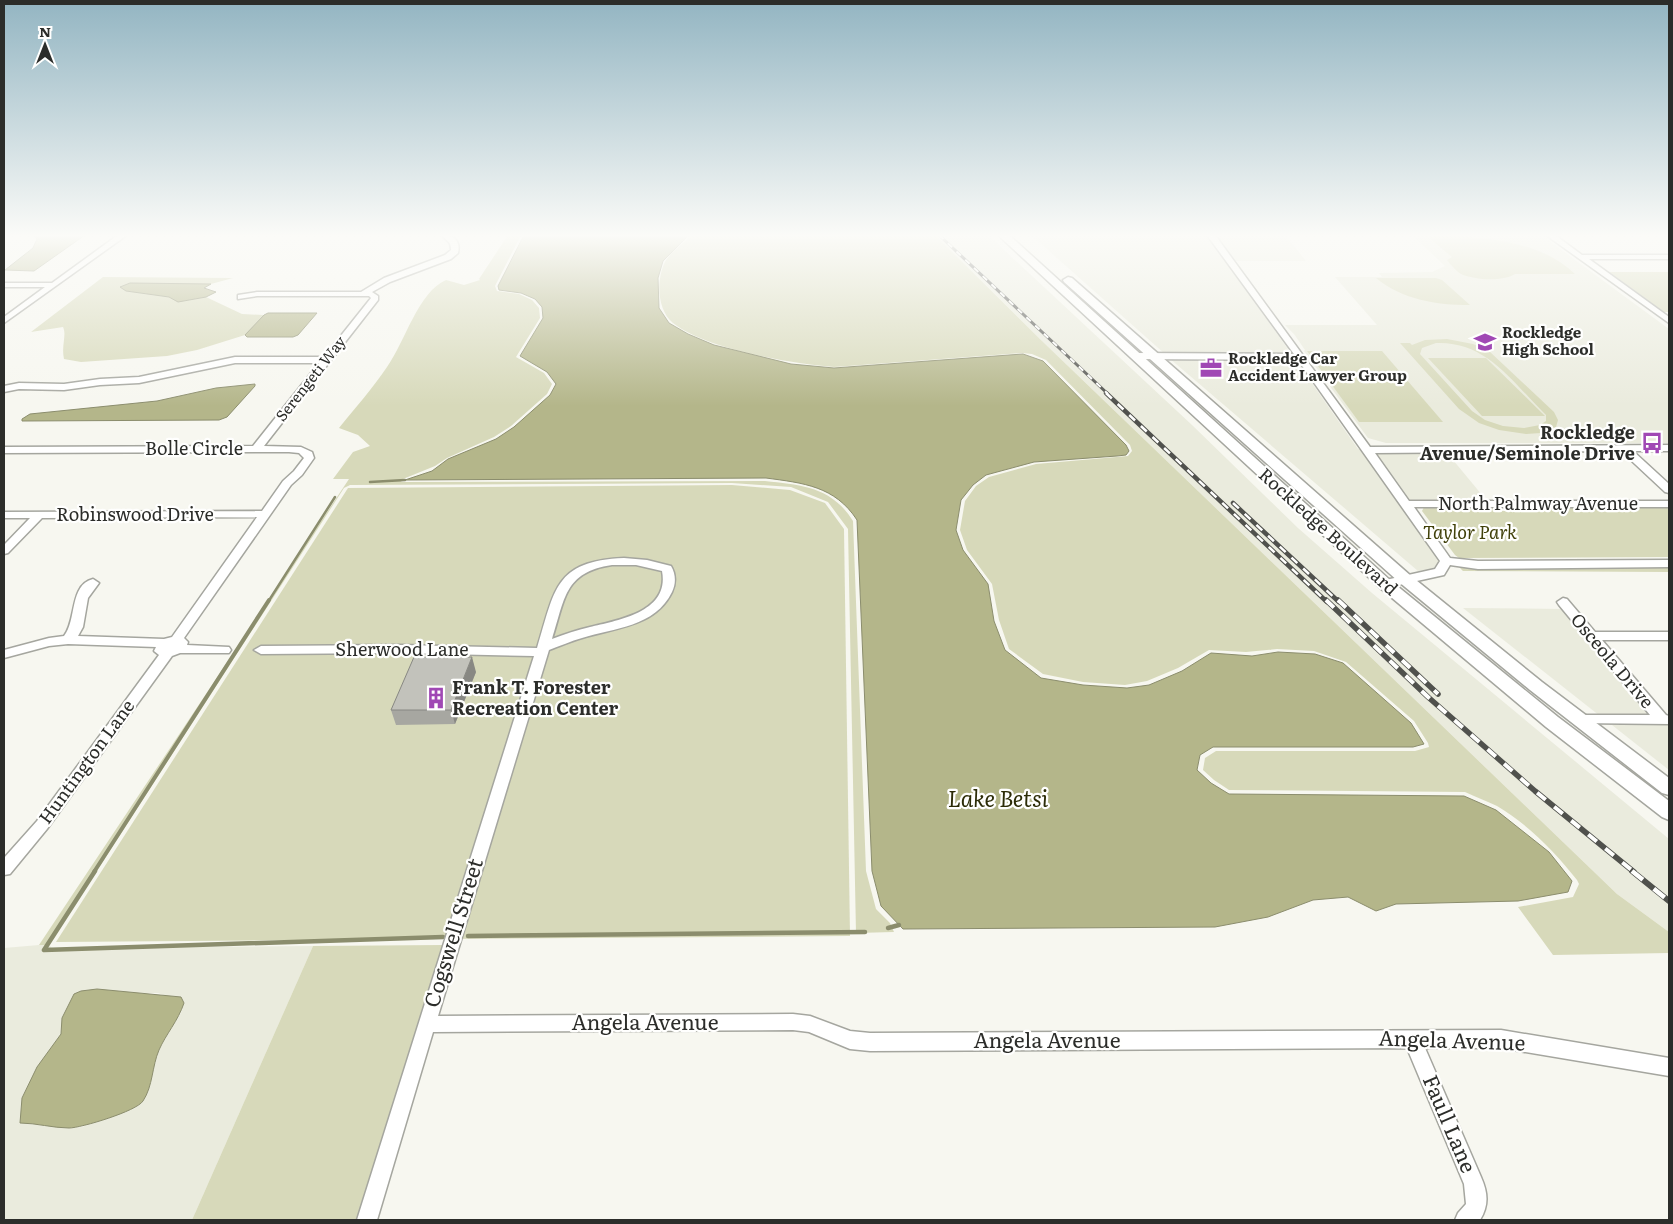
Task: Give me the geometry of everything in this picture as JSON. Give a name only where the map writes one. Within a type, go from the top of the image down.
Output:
[{"type":"main road","name":"Rockledge Boulevard","points":[[1072,292],[1134,356],[1385,584],[1522,698],[1669,812]]},
{"type":"main road","name":"Rockledge Boulevard","points":[[1079,292],[1086,296],[1405,580],[1669,788]]},
{"type":"main road","points":[[1200,416],[1223,428],[1238,432]]},
{"type":"main road","points":[[1224,438],[1240,442],[1260,451]]},
{"type":"main road","points":[[1522,698],[1565,717],[1581,720]]},
{"type":"main road","points":[[1552,722],[1581,732],[1623,752]]},
{"type":"street","points":[[4,321],[44,292]]},
{"type":"street","points":[[241,297],[257,294],[367,294],[370,292]]},
{"type":"street","points":[[1253,292],[1445,558],[1478,565],[1669,564]]},
{"type":"street","points":[[1630,292],[1669,321]]},
{"type":"street","name":"Serengeti Way","points":[[256,449],[375,298],[367,294]]},
{"type":"street","points":[[1134,356],[1301,357]]},
{"type":"street","points":[[4,389],[19,386],[64,387],[100,382],[139,380],[235,360],[327,360]]},
{"type":"street","points":[[1368,450],[1669,448]]},
{"type":"street","name":"Bolle Circle","points":[[4,450],[256,449],[301,450],[308,454],[309,458],[266,514]]},
{"type":"street","points":[[1624,449],[1669,490]]},
{"type":"street","name":"North Palmway Avenue","points":[[1406,504],[1669,504]]},
{"type":"street","name":"Robinswood Drive","points":[[4,516],[266,514]]},
{"type":"street","name":"Huntington Lane","points":[[4,869],[42,825],[266,514]]},
{"type":"street","points":[[4,551],[39,515]]},
{"type":"street","points":[[1385,584],[1440,572],[1445,558]]},
{"type":"street","name":"Cogswell Street","points":[[367,1220],[559,597],[568,580],[579,570],[602,564],[653,563],[667,569],[670,580],[664,596],[649,614],[629,623],[581,633],[543,650]]},
{"type":"street","points":[[68,640],[77,627],[84,590],[93,583]]},
{"type":"street","name":"Osceola Drive","points":[[1563,602],[1665,720]]},
{"type":"street","points":[[1592,636],[1669,636]]},
{"type":"street","points":[[4,654],[48,642],[68,640],[224,650]]},
{"type":"street","name":"Sherwood Lane","points":[[261,650],[543,650]]},
{"type":"street","points":[[1581,720],[1665,720]]},
{"type":"street","name":"Angela Avenue","points":[[426,1024],[793,1022],[810,1024],[850,1040],[870,1042],[1501,1039],[1669,1067]]},
{"type":"street","name":"Faull Lane","points":[[1412,1039],[1474,1184],[1478,1198],[1470,1215]]},
{"type":"shaded area","points":[[993,292],[1049,292],[1192,425],[1298,528],[1372,593],[1669,839],[1669,932],[1617,894]]},
{"type":"shaded area","points":[[1095,292],[1248,292],[1292,355],[1165,354]]},
{"type":"shaded area","name":"Rockledge High School","points":[[1348,292],[1619,292],[1669,329],[1669,443],[1386,443],[1368,438],[1304,351],[1294,334],[1285,325],[1377,325]]},
{"type":"shaded area","points":[[1169,358],[1295,359],[1358,449],[1364,450],[1440,560],[1435,569],[1418,571]]},
{"type":"shaded area","points":[[1374,452],[1448,454],[1487,501],[1408,501]]},
{"type":"shaded area","points":[[1463,608],[1564,609],[1652,716],[1600,716]]},
{"type":"shaded area","points":[[1612,725],[1669,725],[1669,770]]},
{"type":"shaded area","points":[[39,945],[49,945],[52,948],[313,946],[192,1220],[4,1220],[4,948]],"holes":[[[137,993],[158,993],[184,1003],[181,1013],[159,1049],[143,1102],[135,1108],[82,1127],[68,1128],[37,1123],[20,1123],[22,1098],[37,1067],[61,1034]]]},
{"type":"green space","points":[[83,292],[134,292],[185,301],[206,297],[242,314],[264,315],[245,335],[197,350],[167,356],[81,362],[64,359],[63,327],[31,332]]},
{"type":"green space","points":[[431,292],[505,292],[519,294],[532,300],[539,308],[540,318],[516,357],[544,373],[552,384],[547,394],[511,426],[494,437],[447,458],[435,466],[403,479],[401,482],[765,481],[804,486],[826,494],[845,510],[853,521],[866,871],[876,909],[890,923],[894,932],[856,933],[848,529],[828,502],[791,487],[732,483],[350,485],[344,488],[49,945],[39,945],[349,479],[333,479],[353,452],[370,446],[358,435],[339,428],[394,357],[420,306]]},
{"type":"green space","points":[[660,292],[993,292],[1617,894],[1669,932],[1669,953],[1553,955],[1518,907],[1573,897],[1579,884],[1577,880],[1560,859],[1531,830],[1497,806],[1465,792],[1229,790],[1203,770],[1205,758],[1216,751],[1415,751],[1429,747],[1414,721],[1346,662],[1314,651],[1277,649],[1246,652],[1209,650],[1178,668],[1147,681],[1125,685],[1083,682],[1043,674],[1009,649],[999,620],[992,584],[967,550],[960,530],[965,501],[976,486],[989,477],[1036,464],[1128,456],[1132,451],[1130,445],[1046,360],[1032,354],[1022,353],[834,367],[796,363],[727,348],[688,332],[673,323],[668,317],[661,303]]},
{"type":"green space","points":[[1397,292],[1456,292],[1470,305],[1445,304],[1420,300]]},
{"type":"green space","points":[[1637,292],[1669,292],[1669,312],[1664,312]]},
{"type":"green space","points":[[1447,339],[1473,344],[1489,351],[1554,412],[1558,420],[1556,427],[1541,433],[1526,434],[1499,430],[1479,423],[1459,409],[1400,343],[1410,343],[1412,345],[1425,340]],"holes":[[[1436,343],[1453,344],[1469,348],[1495,364],[1546,415],[1546,421],[1540,425],[1524,428],[1503,426],[1485,420],[1472,411],[1420,354],[1422,348]]]},
{"type":"green space","points":[[1307,351],[1382,351],[1443,422],[1359,422]]},
{"type":"green space","points":[[1428,358],[1486,358],[1545,416],[1482,416]]},
{"type":"green space","points":[[732,485],[790,490],[825,503],[844,529],[850,936],[56,942],[348,488]]},
{"type":"green space","name":"Taylor Park","points":[[1669,506],[1669,557],[1459,558],[1422,511],[1424,507],[1498,507],[1502,511],[1538,511],[1534,507]]},
{"type":"green space","points":[[1458,566],[1527,568],[1669,567],[1669,572],[1463,571]]},
{"type":"green space","points":[[443,945],[358,1220],[192,1220],[313,946]]},
{"type":"water","points":[[134,292],[216,292],[206,297],[178,302],[169,297]]},
{"type":"water","name":"Lake Betsi","points":[[515,292],[658,292],[659,308],[669,323],[688,334],[714,345],[791,364],[834,368],[1023,354],[1043,361],[1126,445],[1129,451],[1126,455],[1034,462],[986,475],[973,485],[961,500],[956,530],[963,550],[988,584],[994,621],[1005,650],[1041,678],[1083,685],[1127,688],[1149,685],[1182,671],[1211,653],[1252,656],[1278,652],[1315,654],[1343,663],[1411,723],[1424,744],[1413,747],[1213,747],[1200,755],[1197,770],[1211,783],[1229,794],[1464,796],[1496,810],[1549,852],[1572,881],[1568,892],[1518,901],[1396,904],[1376,911],[1348,897],[1313,900],[1268,917],[1215,927],[903,929],[881,906],[872,871],[857,520],[839,500],[817,488],[766,478],[405,480],[432,471],[448,459],[496,439],[514,427],[550,395],[556,384],[547,372],[520,356],[543,318],[542,307],[535,299]]},
{"type":"water","points":[[268,313],[317,313],[298,335],[293,337],[247,337],[245,335]]},
{"type":"water","points":[[255,384],[227,417],[219,420],[22,421],[22,419],[30,414],[157,401],[216,388]]},
{"type":"water","points":[[97,989],[181,997],[184,1003],[179,1016],[159,1050],[149,1089],[143,1101],[139,1105],[120,1114],[75,1127],[63,1128],[20,1123],[22,1098],[37,1067],[61,1034],[62,1018],[74,994]]},
{"type":"building","points":[[414,657],[472,657],[451,710],[391,710]]},
{"type":"waterway","points":[[370,482],[405,480]]},
{"type":"waterway","points":[[268,602],[335,497]]},
{"type":"waterway","points":[[94,872],[269,600]]},
{"type":"waterway","points":[[95,871],[44,950],[443,937]]},
{"type":"waterway","points":[[888,928],[899,925]]},
{"type":"waterway","points":[[468,936],[865,932]]},
{"type":"railway","points":[[1000,292],[1108,394]]},
{"type":"railway","points":[[1106,393],[1327,602]]},
{"type":"railway","points":[[1233,503],[1339,602]]},
{"type":"railway","points":[[1326,600],[1428,697],[1535,791],[1634,872]]},
{"type":"railway","points":[[1338,600],[1438,694]]},
{"type":"railway","points":[[1632,871],[1669,901]]},
{"type":"place","name":"Rockledge High School","points":[[1485,342]]},
{"type":"place","name":"Rockledge Car Accident Lawyer Group","points":[[1211,368]]},
{"type":"place","name":"Rockledge Avenue/Seminole Drive","points":[[1652,443]]},
{"type":"place","name":"Frank T. Forester Recreation Center","points":[[436,698]]}]
